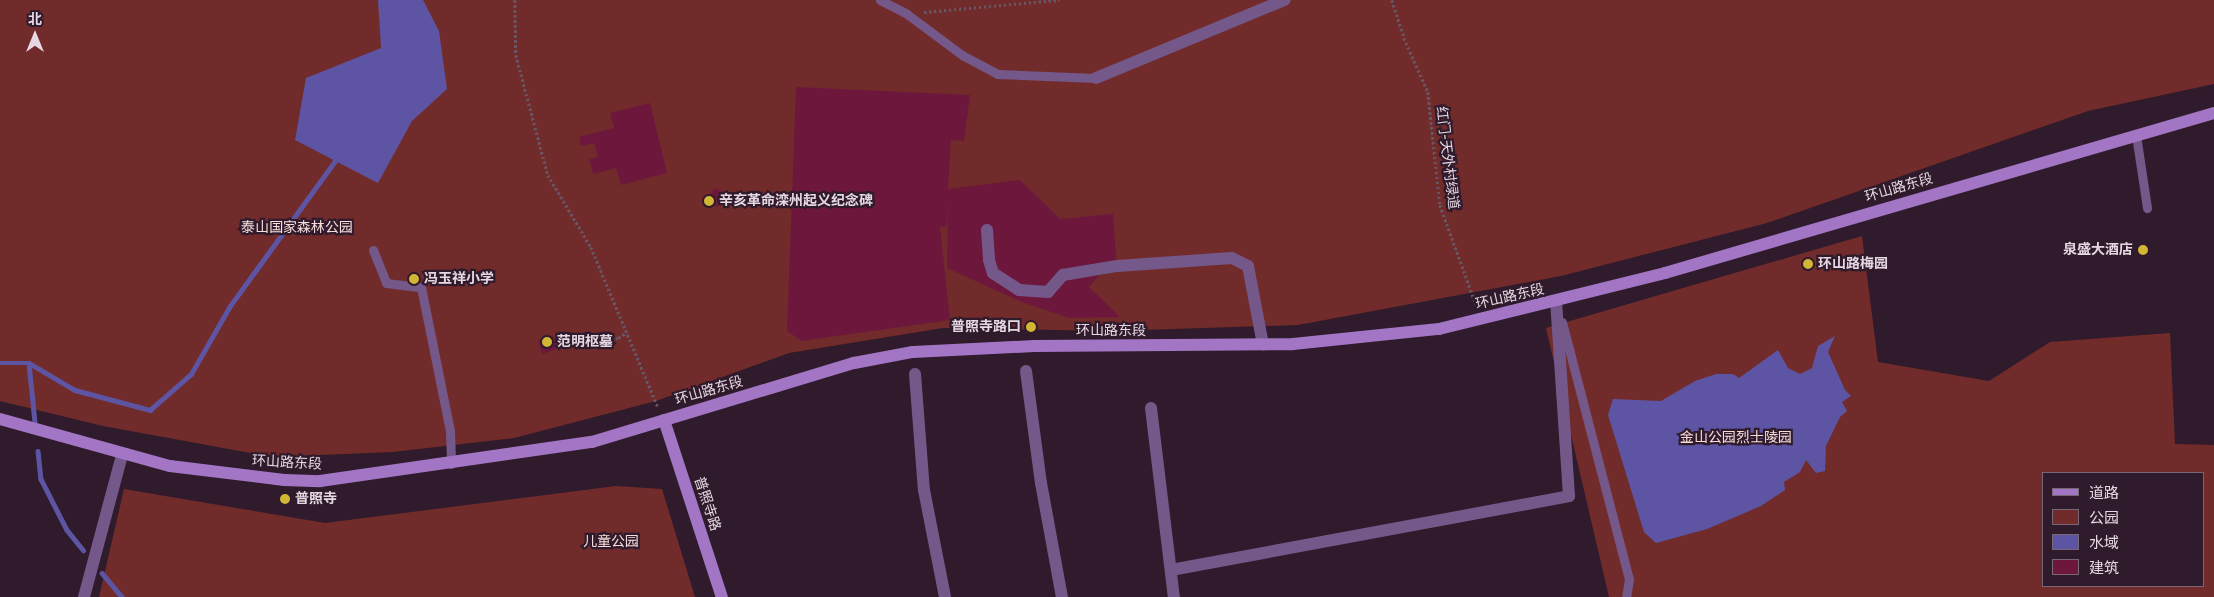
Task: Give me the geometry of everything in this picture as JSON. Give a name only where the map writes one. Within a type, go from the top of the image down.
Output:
[{"type":"main road","name":"环山路东段","points":[[0,419],[122,455],[170,466],[284,480],[320,481],[451,464],[592,442],[854,363],[913,352],[1034,346],[1264,345],[1439,329],[1556,302],[2214,113]]},
{"type":"main road","name":"普照寺路","points":[[664,420],[722,597]]},
{"type":"street","points":[[1096,78],[1284,0]]},
{"type":"street","points":[[987,230],[989,260],[994,272],[1019,290],[1048,292],[1063,275],[1117,266],[1232,258],[1248,266],[1264,345]]},
{"type":"street","points":[[1171,570],[1568,496],[1556,302]]},
{"type":"street","points":[[1026,371],[1041,482],[1062,597]]},
{"type":"street","points":[[915,374],[924,490],[945,597]]},
{"type":"street","points":[[1151,408],[1174,597]]},
{"type":"street","points":[[84,597],[122,455]]},
{"type":"lane","points":[[880,0],[907,14],[962,55],[997,74],[1096,78]]},
{"type":"lane","points":[[2136,135],[2147,208]]},
{"type":"lane","points":[[373,250],[386,283],[421,287],[450,431],[451,464]]},
{"type":"lane","points":[[1556,302],[1629,579],[1626,597]]},
{"type":"path","points":[[515,0],[516,55],[548,175],[591,246],[664,420]]},
{"type":"path","points":[[907,14],[1004,2],[1059,0]]},
{"type":"path","name":"红门-天外村绿道","points":[[1392,0],[1404,38],[1428,92],[1440,205],[1482,319]]},
{"type":"path","points":[[556,345],[596,342],[618,338],[627,332]]},
{"type":"green space","name":"泰山国家森林公园","points":[[0,0],[2214,0],[2214,84],[2088,111],[1767,223],[1561,276],[1298,325],[1109,331],[943,328],[789,353],[656,401],[514,438],[393,452],[273,457],[103,426],[0,401]]},
{"type":"green space","name":"金山公园烈士陵园","points":[[1862,236],[1878,362],[1989,381],[2050,342],[2170,333],[2175,444],[2214,445],[2214,597],[1609,597],[1546,328]]},
{"type":"green space","name":"儿童公园","points":[[616,486],[662,489],[695,597],[99,597],[124,489],[325,523]]},
{"type":"water","points":[[378,0],[423,0],[439,31],[447,89],[412,121],[378,183],[295,140],[306,78],[381,48]]},
{"type":"water","points":[[1835,336],[1828,352],[1845,390],[1851,396],[1842,402],[1847,411],[1840,417],[1826,446],[1825,471],[1816,473],[1806,460],[1800,472],[1784,482],[1785,490],[1761,506],[1707,529],[1656,543],[1644,532],[1608,415],[1613,399],[1661,401],[1695,381],[1716,374],[1733,374],[1739,378],[1778,350],[1788,368],[1800,374],[1812,368],[1818,346]]},
{"type":"building","points":[[796,87],[970,95],[964,141],[951,140],[948,189],[1020,180],[1060,219],[1113,214],[1117,269],[1103,271],[1089,287],[1120,317],[1069,318],[1022,302],[947,268],[948,197],[947,222],[945,227],[940,227],[950,320],[802,341],[787,331]]},
{"type":"building","points":[[650,103],[667,173],[621,185],[616,168],[593,174],[589,159],[598,157],[594,143],[581,146],[579,137],[614,128],[610,113]]},
{"type":"building","points":[[714,188],[725,193],[717,207],[707,202]]},
{"type":"building","name":"范明枢墓","points":[[553,335],[557,349],[542,354],[538,340]]},
{"type":"waterway","points":[[0,363],[29,363],[75,390],[150,410],[191,374],[230,306],[337,158]]},
{"type":"waterway","points":[[29,363],[35,422]]},
{"type":"waterway","points":[[38,451],[41,479],[67,530],[83,550]]},
{"type":"waterway","points":[[102,573],[122,597]]},
{"type":"place","name":"辛亥革命滦州起义纪念碑","points":[[709,201]]},
{"type":"place","name":"泉盛大酒店","points":[[2143,250]]},
{"type":"place","name":"环山路梅园","points":[[1808,264]]},
{"type":"place","name":"冯玉祥小学","points":[[414,279]]},
{"type":"place","name":"普照寺路口","points":[[1031,327]]},
{"type":"place","name":"范明枢墓","points":[[547,342]]},
{"type":"place","name":"普照寺","points":[[285,499]]}]
